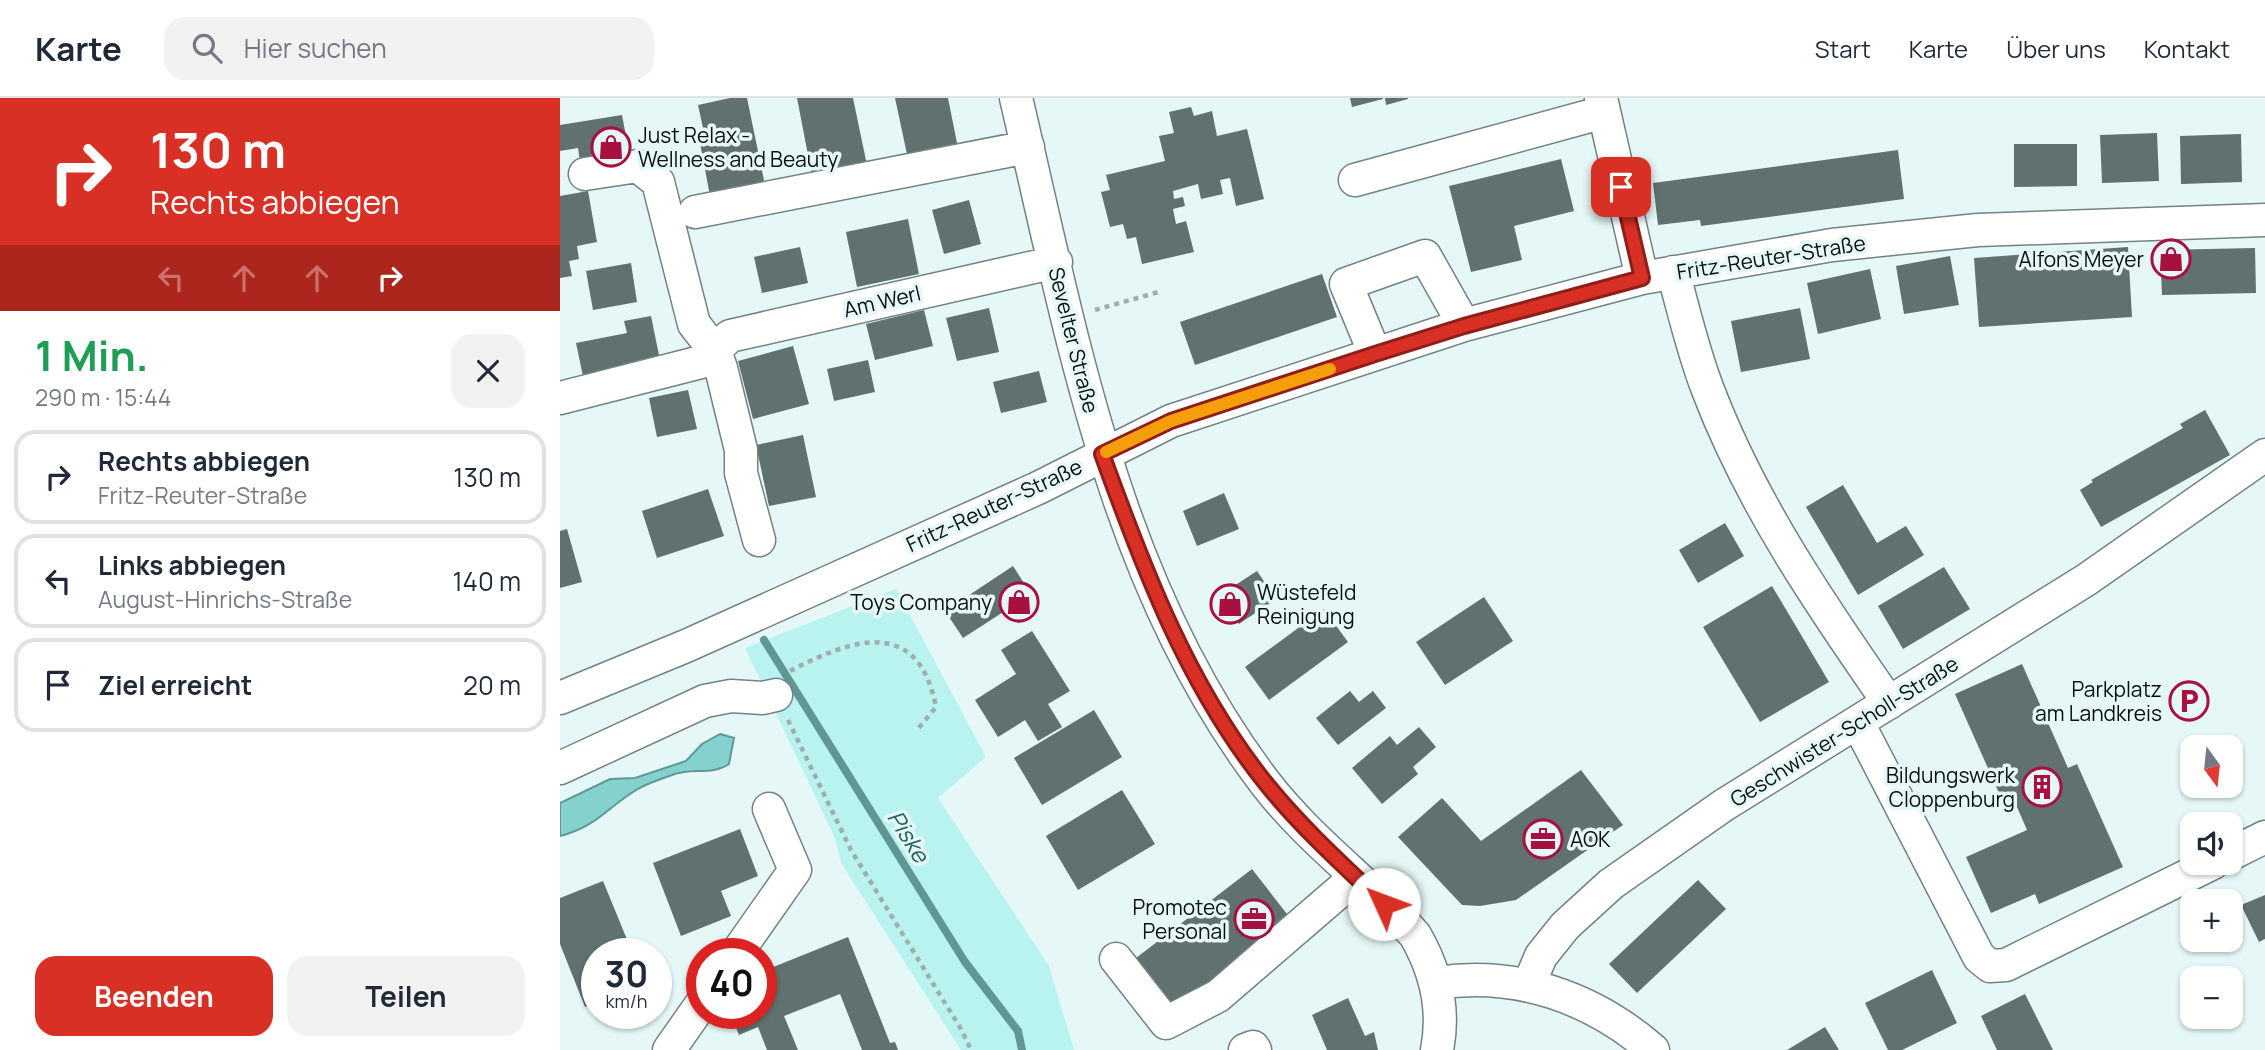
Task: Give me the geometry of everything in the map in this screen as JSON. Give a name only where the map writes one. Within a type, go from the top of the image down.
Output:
[{"type":"street","name":"Sevelter Straße","points":[[1016,98],[1102,454],[1162,611],[1199,682],[1266,784],[1415,935],[1437,983],[1440,1016],[1437,1050]]},
{"type":"street","points":[[1355,180],[1602,105],[1642,278]]},
{"type":"street","points":[[695,212],[1028,147]]},
{"type":"street","points":[[585,174],[638,166],[659,183],[694,324],[715,351],[741,450],[741,472],[759,540]]},
{"type":"street","name":"Fritz-Reuter-Straße","points":[[560,698],[686,646],[1038,488],[1171,421],[1464,326],[1642,278],[1832,245],[1978,230],[2265,219]]},
{"type":"street","points":[[1375,354],[1346,284],[1426,256],[1464,326]]},
{"type":"street","name":"Am Werl","points":[[560,398],[701,362],[730,336],[1056,262]]},
{"type":"street","points":[[1673,272],[1708,389],[1754,489],[1821,604],[1889,703]]},
{"type":"street","name":"Geschwister-Scholl-Straße","points":[[1530,984],[1541,956],[1565,926],[1611,884],[1724,805],[2085,580],[2265,455]]},
{"type":"street","points":[[560,768],[705,701],[732,696],[763,698],[776,695]]},
{"type":"street","points":[[1858,723],[1979,957],[1990,966],[2006,965],[2189,875]]},
{"type":"street","points":[[747,938],[794,870],[769,809]]},
{"type":"street","points":[[2243,848],[2265,837]]},
{"type":"street","points":[[1116,959],[1166,1023],[1218,996],[1356,877]]},
{"type":"street","points":[[1437,983],[1460,979],[1530,984],[1602,1013],[1653,1050]]},
{"type":"street","points":[[668,1050],[686,1025]]},
{"type":"street","points":[[1245,1050],[1252,1047],[1255,1050]]},
{"type":"path","points":[[1068,318],[1161,291]]},
{"type":"path","points":[[806,663],[867,640],[908,650],[930,678],[936,707],[917,730]]},
{"type":"path","points":[[776,695],[851,850],[961,1029],[971,1050]]},
{"type":"shaded area","points":[[896,589],[986,757],[938,798],[1049,966],[1074,1050],[961,1050],[841,863],[835,838],[745,648]]},
{"type":"shaded area","points":[[720,734],[734,738],[729,764],[715,770],[679,773],[650,783],[584,827],[560,836],[560,803],[610,779],[635,778],[686,761],[702,744]]},
{"type":"building","points":[[730,98],[747,98],[765,185],[710,196],[700,143],[706,142],[698,105]]},
{"type":"building","points":[[797,98],[853,98],[868,170],[813,181]]},
{"type":"building","points":[[895,98],[948,98],[958,148],[908,159]]},
{"type":"building","points":[[1350,98],[1383,98],[1383,99],[1352,107]]},
{"type":"building","points":[[1385,98],[1408,98],[1408,99],[1386,105]]},
{"type":"building","points":[[1191,107],[1194,116],[1212,111],[1217,136],[1247,129],[1264,199],[1236,206],[1230,178],[1220,180],[1223,194],[1201,199],[1198,184],[1173,191],[1174,199],[1183,197],[1185,206],[1173,209],[1176,224],[1186,221],[1194,252],[1142,264],[1136,237],[1127,239],[1123,224],[1110,227],[1101,192],[1110,190],[1106,175],[1165,161],[1159,136],[1174,133],[1169,112]]},
{"type":"building","points":[[622,115],[629,152],[580,161],[578,148],[560,151],[560,125]]},
{"type":"building","points":[[2157,133],[2159,181],[2102,183],[2100,135]]},
{"type":"building","points":[[2241,134],[2242,182],[2181,184],[2180,136]]},
{"type":"building","points":[[2014,144],[2077,144],[2077,186],[2014,187]]},
{"type":"building","points":[[1898,150],[1904,199],[1701,226],[1700,220],[1658,225],[1653,183]]},
{"type":"building","points":[[1561,159],[1574,211],[1514,226],[1522,260],[1471,272],[1449,186]]},
{"type":"building","points":[[588,191],[597,242],[577,246],[579,259],[569,261],[572,276],[560,278],[560,196]]},
{"type":"building","points":[[969,200],[981,244],[944,254],[932,210]]},
{"type":"building","points":[[908,219],[919,274],[857,287],[846,232]]},
{"type":"building","points":[[800,247],[808,283],[762,293],[754,257]]},
{"type":"building","points":[[2128,247],[2132,317],[1979,327],[1974,258]]},
{"type":"building","points":[[2255,248],[2256,293],[2162,295],[2160,250]]},
{"type":"building","points":[[1950,256],[1959,305],[1904,314],[1896,266]]},
{"type":"building","points":[[631,263],[637,302],[593,310],[586,271]]},
{"type":"building","points":[[1870,269],[1881,319],[1818,334],[1807,283]]},
{"type":"building","points":[[1322,274],[1337,317],[1195,365],[1180,322]]},
{"type":"building","points":[[989,308],[999,352],[957,361],[946,318]]},
{"type":"building","points":[[1800,308],[1810,359],[1741,372],[1731,321]]},
{"type":"building","points":[[924,310],[933,346],[875,360],[866,324]]},
{"type":"building","points":[[651,316],[661,365],[584,381],[576,343],[627,333],[624,321]]},
{"type":"building","points":[[793,346],[809,404],[753,419],[738,361]]},
{"type":"building","points":[[868,360],[875,392],[834,401],[827,369]]},
{"type":"building","points":[[1039,371],[1047,402],[1001,413],[993,382]]},
{"type":"building","points":[[688,390],[697,429],[657,437],[649,398]]},
{"type":"building","points":[[2205,410],[2230,455],[2101,527],[2080,490],[2093,482],[2091,480],[2183,428],[2180,424]]},
{"type":"building","points":[[803,435],[816,497],[769,506],[756,445]]},
{"type":"building","points":[[1843,485],[1877,543],[1906,526],[1924,555],[1858,595],[1806,507]]},
{"type":"building","points":[[708,489],[724,536],[657,558],[642,511]]},
{"type":"building","points":[[1224,493],[1239,529],[1197,546],[1183,511]]},
{"type":"building","points":[[1725,523],[1744,556],[1698,583],[1679,550]]},
{"type":"building","points":[[567,529],[582,582],[560,588],[560,531]]},
{"type":"building","points":[[1013,566],[1031,594],[963,638],[945,611]]},
{"type":"building","points":[[1944,567],[1970,609],[1903,649],[1878,606]]},
{"type":"building","points":[[1257,571],[1276,599],[1239,624],[1220,595]]},
{"type":"building","points":[[1772,586],[1829,682],[1760,722],[1703,627]]},
{"type":"building","points":[[1484,597],[1513,641],[1445,685],[1416,642]]},
{"type":"building","points":[[1324,609],[1348,642],[1269,700],[1245,667]]},
{"type":"building","points":[[1032,631],[1070,691],[1048,704],[1062,727],[1038,741],[1025,720],[998,737],[975,700],[1016,674],[1001,650]]},
{"type":"building","name":"Bildungswerk Cloppenburg","points":[[2022,664],[2068,768],[2077,764],[2123,867],[2039,904],[2035,894],[1991,913],[1966,857],[2027,830],[2017,807],[2007,811],[1955,694]]},
{"type":"building","points":[[1350,691],[1359,702],[1373,691],[1386,708],[1338,745],[1316,718]]},
{"type":"building","points":[[1094,710],[1122,757],[1042,805],[1014,758]]},
{"type":"building","points":[[1419,727],[1436,747],[1413,767],[1418,774],[1382,804],[1352,768],[1390,736],[1397,745]]},
{"type":"building","name":"AOK","points":[[1581,770],[1623,825],[1516,900],[1480,906],[1462,905],[1398,837],[1442,798],[1481,841]]},
{"type":"building","points":[[1122,790],[1155,844],[1078,890],[1046,836]]},
{"type":"building","points":[[740,829],[758,876],[721,891],[731,916],[681,936],[653,863]]},
{"type":"building","points":[[1252,869],[1294,923],[1179,1012],[1136,958]]},
{"type":"building","points":[[1698,880],[1726,909],[1637,993],[1609,964]]},
{"type":"building","points":[[603,881],[626,938],[581,938],[581,997],[560,944],[560,898]]},
{"type":"building","points":[[2265,895],[2265,939],[2259,942],[2243,904]]},
{"type":"building","points":[[848,937],[890,1043],[895,1042],[898,1050],[862,1050],[840,994],[784,1016],[798,1050],[767,1050],[759,1029],[777,1029],[777,966]]},
{"type":"building","points":[[1932,970],[1957,1023],[1902,1050],[1888,1050],[1865,1003]]},
{"type":"building","points":[[2025,994],[2053,1050],[1997,1050],[1981,1016]]},
{"type":"building","points":[[1348,998],[1365,1036],[1374,1032],[1378,1050],[1327,1050],[1312,1015]]},
{"type":"building","points":[[1825,1027],[1839,1050],[1787,1050]]},
{"type":"building","points":[[737,1029],[753,1029],[739,1035]]},
{"type":"waterway","name":"Piske","points":[[764,640],[965,962],[1018,1031],[1022,1050]]},
{"type":"slow traffic","points":[[1106,452],[1171,421],[1330,369]]},
{"type":"place","name":"Just Relax - Wellness and Beauty","points":[[611,147]]},
{"type":"place","name":"Alfons Meyer","points":[[2171,259]]},
{"type":"place","name":"Toys Company","points":[[1019,602]]},
{"type":"place","name":"Wüstefeld Reinigung","points":[[1230,604]]},
{"type":"place","name":"Parkplatz am Landkreis","points":[[2189,701]]},
{"type":"place","name":"Bildungswerk Cloppenburg","points":[[2042,787]]},
{"type":"place","name":"AOK","points":[[1543,839]]},
{"type":"place","name":"Promotec Personal","points":[[1254,919]]},
{"type":"route","points":[[1384,904],[1290,813],[1234,739],[1199,682],[1162,611],[1102,454],[1171,421],[1375,354],[1464,326],[1642,278],[1621,187]]}]
